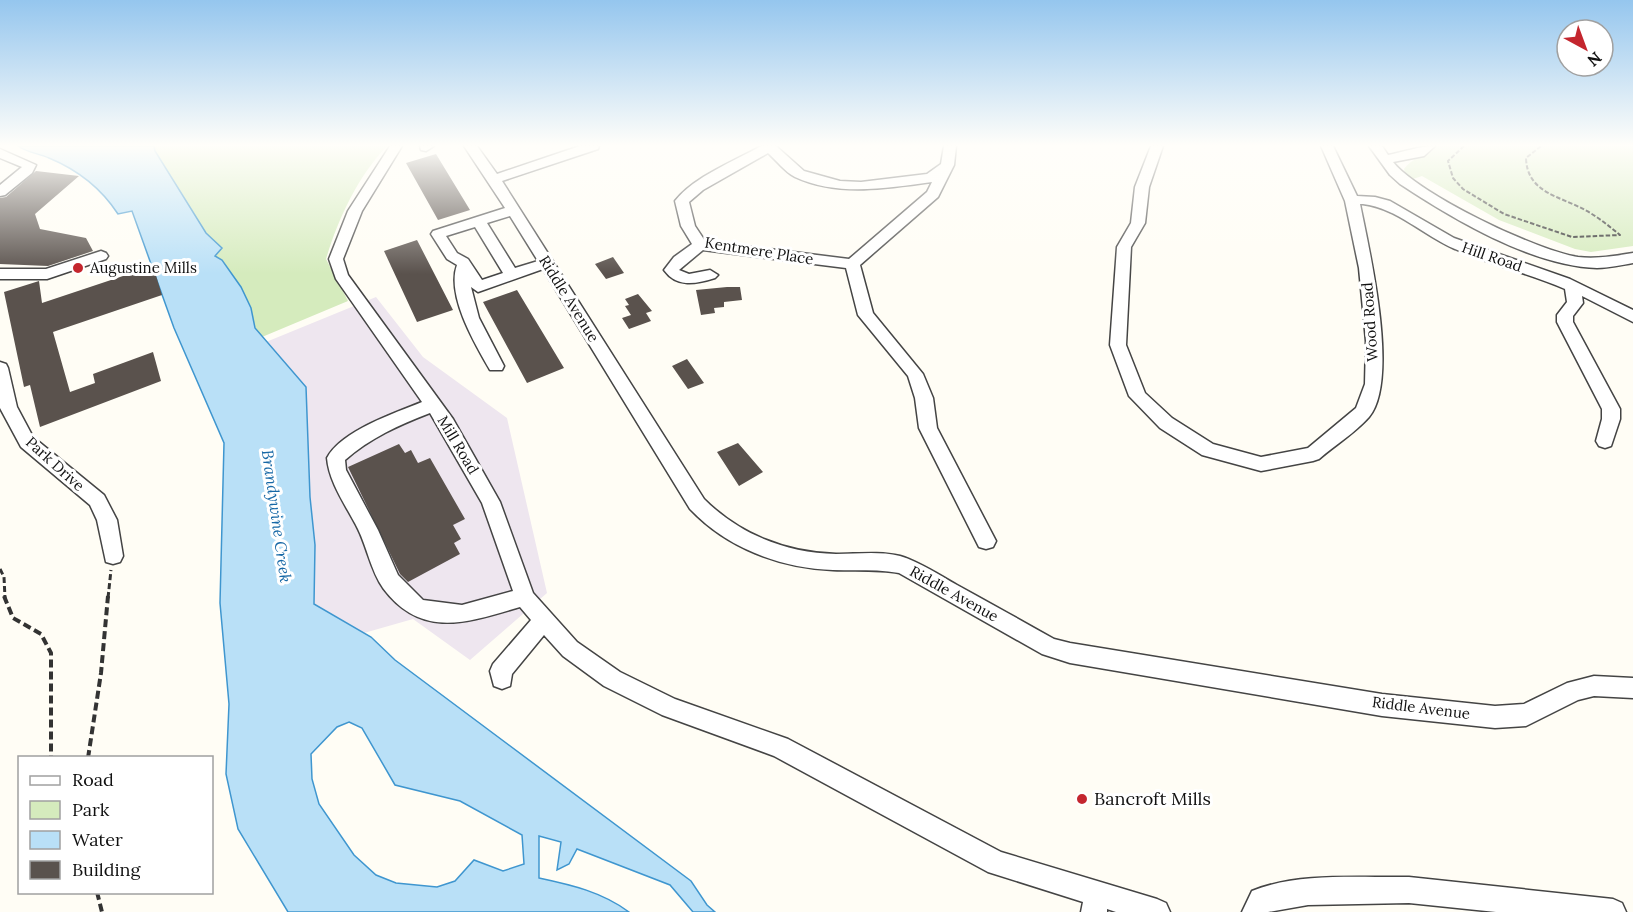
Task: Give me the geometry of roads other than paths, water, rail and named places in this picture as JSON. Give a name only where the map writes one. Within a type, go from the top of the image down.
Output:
[{"type":"street","name":"Mill Road","points":[[369,189],[355,211],[336,258],[341,276],[447,424],[491,502],[525,597],[570,649],[612,680],[670,708],[780,747],[997,862],[1095,903],[1157,912]]},
{"type":"street","name":"Riddle Avenue","points":[[500,189],[697,504],[707,516],[729,531],[765,548],[801,559],[897,564],[918,573],[1049,647],[1070,653],[1382,705],[1495,717],[1526,715],[1575,690],[1594,686],[1633,688]]},
{"type":"street","name":"Kentmere Place","points":[[696,189],[682,201],[683,213],[688,226],[700,245],[852,264]]},
{"type":"street","points":[[936,189],[933,194],[852,264],[866,315],[915,374],[924,398],[927,428],[986,541]]},
{"type":"street","name":"Wood Road","points":[[1142,189],[1138,223],[1124,248],[1118,345],[1138,396],[1166,423],[1208,450],[1261,464],[1313,454],[1363,412],[1373,384],[1374,341],[1366,268],[1352,201],[1346,189]]},
{"type":"street","points":[[1419,189],[1522,244],[1596,263],[1633,258]]},
{"type":"street","name":"Hill Road","points":[[1352,201],[1360,199],[1388,204],[1435,234],[1472,252],[1572,286],[1633,317]]},
{"type":"street","points":[[513,210],[438,234],[452,256],[464,262],[478,287],[546,263]]},
{"type":"street","points":[[479,221],[512,275]]},
{"type":"street","points":[[700,245],[679,260],[671,270],[676,276],[688,280],[710,275]]},
{"type":"street","points":[[0,274],[48,274],[101,255]]},
{"type":"street","points":[[464,262],[461,276],[472,321],[496,366]]},
{"type":"street","points":[[1572,286],[1575,303],[1565,315],[1565,322],[1611,409],[1611,419],[1605,441]]},
{"type":"street","name":"Park Drive","points":[[0,369],[8,407],[27,442],[97,500],[107,520],[113,556]]},
{"type":"street","points":[[433,405],[374,429],[351,444],[336,458],[337,470],[368,530],[390,581],[417,608],[442,613],[462,614],[525,597]]},
{"type":"street","points":[[502,679],[501,671],[544,620]]},
{"type":"street","points":[[1255,912],[1261,900],[1308,892],[1409,890],[1612,912]]},
{"type":"water","name":"Brandywine Creek","points":[[97,189],[178,189],[206,233],[222,248],[215,256],[222,260],[241,287],[251,308],[255,328],[306,387],[310,497],[315,545],[314,604],[371,637],[395,660],[691,881],[707,905],[715,912],[693,912],[670,885],[577,849],[569,864],[557,870],[561,842],[539,836],[539,878],[597,894],[629,912],[288,912],[238,829],[226,774],[229,704],[220,603],[224,443],[174,328],[132,211],[118,214]],"holes":[[[349,722],[362,728],[395,785],[460,801],[522,835],[524,864],[503,871],[474,860],[455,881],[437,887],[396,883],[376,875],[354,855],[319,804],[312,779],[311,754],[337,727]]]},
{"type":"place","name":"Augustine Mills","points":[[78,268]]},
{"type":"place","name":"Bancroft Mills","points":[[1082,799]]}]
